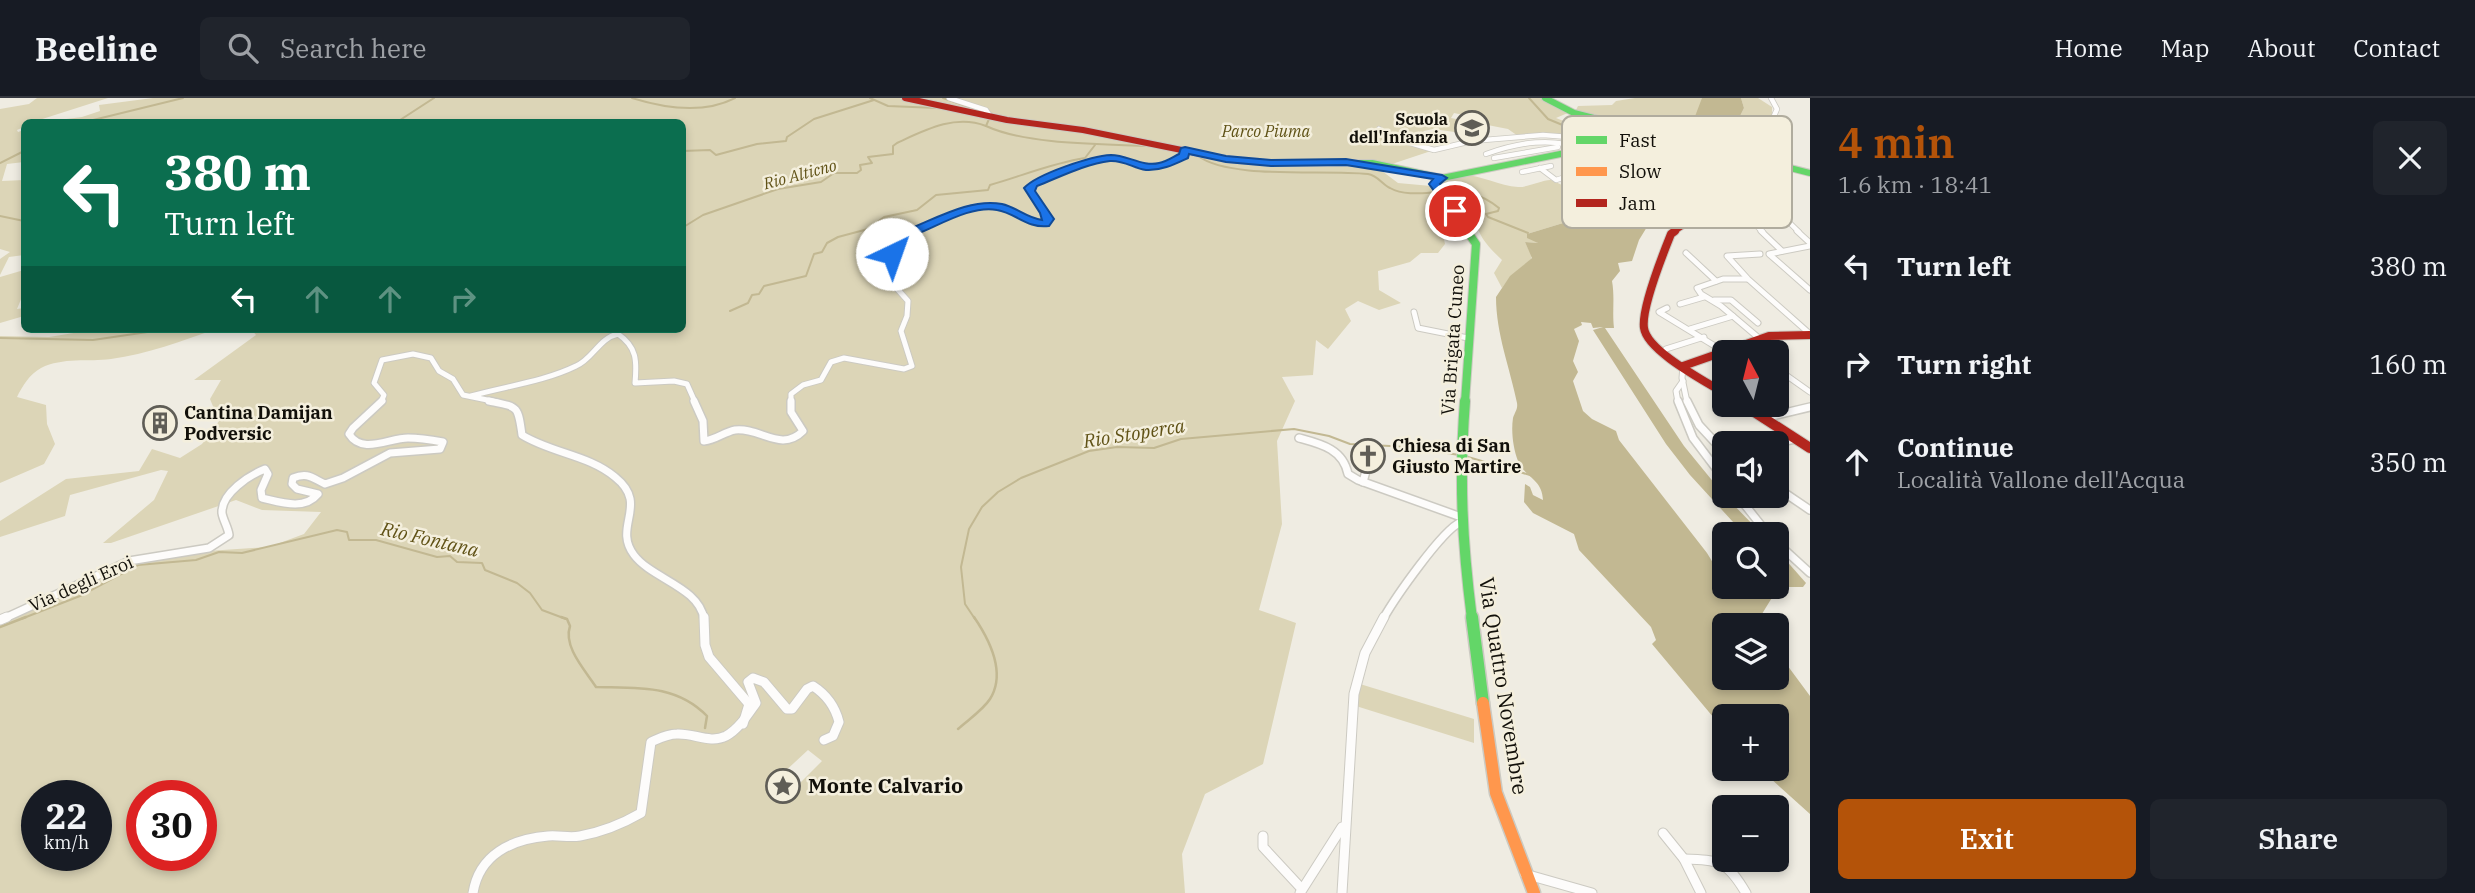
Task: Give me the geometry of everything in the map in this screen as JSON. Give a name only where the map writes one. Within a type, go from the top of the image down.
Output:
[{"type":"street","points":[[905,98],[990,116],[1083,130],[1183,153],[1271,163],[1372,163],[1442,178],[1539,162],[1562,155]]},
{"type":"street","points":[[949,98],[986,110],[990,116]]},
{"type":"street","points":[[1545,98],[1582,116]]},
{"type":"street","points":[[1772,98],[1777,108],[1773,116]]},
{"type":"street","points":[[1379,129],[1390,138],[1430,150],[1472,141],[1543,135],[1562,136]]},
{"type":"street","points":[[1486,154],[1520,144],[1562,145]]},
{"type":"street","points":[[1520,144],[1539,162],[1550,180],[1562,179]]},
{"type":"street","points":[[1556,144],[1562,147]]},
{"type":"street","points":[[1522,172],[1539,162],[1556,144]]},
{"type":"street","points":[[1506,147],[1539,162]]},
{"type":"street","points":[[471,397],[563,372],[590,358],[607,338],[618,334],[627,341],[638,359],[635,383],[644,385],[677,381],[687,384],[703,421],[704,442],[739,430],[770,439],[794,439],[803,431],[791,412],[791,394],[803,385],[821,380],[831,362],[844,358],[904,369],[912,366],[901,331],[907,316],[908,301],[878,274],[877,268],[886,257],[905,251],[908,236],[913,232],[980,206],[1002,207],[1029,222],[1045,224],[1048,219],[1045,212],[1030,192],[1029,188],[1034,184],[1067,170],[1108,158],[1126,159],[1154,167],[1183,153]]},
{"type":"street","points":[[1494,158],[1518,153]]},
{"type":"street","name":"Via Brigata Cuneo","points":[[1442,178],[1434,184],[1475,240],[1461,455],[1461,519]]},
{"type":"street","points":[[1792,227],[1810,245]]},
{"type":"street","points":[[1677,228],[1662,250],[1644,328],[1652,344],[1712,385]]},
{"type":"street","points":[[1758,228],[1782,251]]},
{"type":"street","points":[[1810,245],[1769,254],[1810,290]]},
{"type":"street","points":[[1686,253],[1716,281]]},
{"type":"street","points":[[1760,254],[1727,256],[1748,279],[1810,334]]},
{"type":"street","points":[[1748,279],[1728,278],[1697,288],[1704,297],[1721,306],[1760,339]]},
{"type":"street","points":[[1680,304],[1704,297]]},
{"type":"street","points":[[1712,300],[1731,300],[1758,323]]},
{"type":"street","points":[[1721,306],[1738,306]]},
{"type":"street","points":[[1667,308],[1659,312],[1712,343]]},
{"type":"street","points":[[1414,313],[1418,328],[1468,338]]},
{"type":"street","points":[[1690,329],[1733,316]]},
{"type":"street","points":[[1757,340],[1782,334],[1810,334]]},
{"type":"street","points":[[1666,349],[1704,337]]},
{"type":"street","name":"Via degli Eroi","points":[[0,620],[129,561],[193,552],[217,545],[229,535],[222,513],[223,505],[239,485],[256,471],[265,469],[268,474],[261,490],[262,498],[304,504],[313,501],[318,495],[296,489],[292,484],[293,478],[304,473],[312,473],[318,481],[325,484],[337,482],[392,452],[414,454],[440,449],[443,442],[404,438],[358,444],[351,439],[349,434],[353,426],[382,401],[384,395],[374,383],[382,360],[424,355],[431,358],[439,371],[453,379],[463,395],[471,397]]},
{"type":"street","points":[[1683,366],[1712,355]]},
{"type":"street","points":[[1683,366],[1683,381],[1694,417],[1704,435],[1712,442]]},
{"type":"street","points":[[1789,377],[1810,392]]},
{"type":"street","points":[[1683,381],[1676,391],[1682,417],[1691,437],[1712,464]]},
{"type":"street","points":[[471,397],[514,406],[519,411],[522,435],[531,442],[556,454],[597,464],[620,480],[632,497],[634,507],[626,531],[626,543],[641,565],[701,608],[703,638],[712,662],[749,704],[743,724]]},
{"type":"street","points":[[1764,418],[1810,407]]},
{"type":"street","points":[[1764,418],[1810,448]]},
{"type":"street","points":[[1299,438],[1331,448],[1348,465],[1348,474],[1363,482],[1461,519],[1404,588],[1368,649],[1358,673],[1351,714],[1342,827],[1342,893]]},
{"type":"street","points":[[1789,440],[1795,439]]},
{"type":"street","points":[[1363,482],[1366,471]]},
{"type":"street","points":[[1789,496],[1810,510]]},
{"type":"street","points":[[1747,508],[1758,522]]},
{"type":"street","name":"Via Quattro Novembre","points":[[1461,519],[1492,775],[1525,874],[1534,893]]},
{"type":"street","points":[[1789,554],[1810,573]]},
{"type":"street","points":[[472,893],[479,866],[485,858],[506,847],[548,836],[576,837],[625,823],[641,813],[645,799],[646,754],[651,742],[664,733],[673,732],[703,739],[721,739],[734,733],[756,703],[748,682],[753,678],[764,682],[787,709],[792,709],[807,689],[813,686],[839,716],[839,730],[831,739],[824,740]]},
{"type":"street","points":[[1264,836],[1263,847],[1301,891],[1342,827]]},
{"type":"street","points":[[1663,833],[1684,859],[1701,893]]},
{"type":"street","points":[[1684,859],[1718,861],[1731,867],[1746,893]]},
{"type":"street","points":[[1525,874],[1592,893]]},
{"type":"green space","points":[[37,98],[108,98],[42,119],[21,119],[21,128],[17,130],[21,131],[21,162],[7,164],[2,181],[21,180],[21,255],[9,257],[0,275],[0,259],[10,252],[0,249],[0,109],[29,104]]},
{"type":"green space","name":"Parco Piuma","points":[[153,98],[1543,98],[1570,112],[1556,118],[1562,120],[1562,136],[1518,136],[1508,129],[1467,121],[1468,116],[1454,113],[1451,118],[1461,120],[1457,128],[1490,137],[1433,129],[1424,131],[1411,144],[1431,151],[1383,167],[1382,171],[1398,183],[1442,187],[1438,184],[1457,175],[1518,187],[1551,180],[1562,185],[1562,223],[1527,234],[1538,243],[1525,242],[1531,259],[1510,277],[1502,288],[1494,273],[1502,260],[1486,243],[1470,216],[1459,211],[1451,213],[1440,220],[1445,244],[1438,253],[1421,253],[1410,262],[1378,271],[1379,290],[1401,303],[1379,310],[1358,301],[1345,309],[1351,321],[1328,349],[1316,340],[1313,375],[1282,377],[1295,401],[1277,441],[1282,524],[1259,610],[1296,623],[1263,764],[1205,794],[1182,854],[1185,893],[0,893],[0,620],[129,561],[193,552],[269,547],[304,534],[321,512],[262,510],[236,500],[111,543],[103,543],[154,500],[168,471],[161,470],[70,495],[65,516],[0,537],[0,521],[66,479],[139,471],[152,449],[180,458],[202,444],[219,421],[210,399],[221,380],[194,380],[256,335],[254,333],[686,333],[686,119],[66,119],[100,111],[99,105]],"holes":[[[808,750],[822,761],[783,800],[767,788]]]},
{"type":"green space","points":[[1635,98],[1702,98],[1696,116],[1597,116],[1576,110],[1578,106],[1612,105],[1616,101]]},
{"type":"green space","points":[[1741,98],[1758,98],[1772,107],[1772,115],[1740,116],[1744,108]]},
{"type":"green space","points":[[21,271],[21,299],[17,309],[21,308],[21,317],[0,323],[0,277]]},
{"type":"green space","points":[[74,333],[204,333],[138,354],[111,359],[58,362],[41,368],[27,381],[17,397],[46,405],[47,424],[55,444],[44,464],[0,483],[0,336],[49,337]]},
{"type":"green space","points":[[1360,684],[1474,719],[1474,743],[1356,706]]},
{"type":"shaded area","points":[[1702,98],[1741,98],[1744,108],[1740,116],[1695,116]]},
{"type":"shaded area","points":[[1562,223],[1562,228],[1646,228],[1632,261],[1618,263],[1620,271],[1612,281],[1614,328],[1605,328],[1684,446],[1712,480],[1712,499],[1666,444],[1593,330],[1603,327],[1593,328],[1591,323],[1581,322],[1582,325],[1574,329],[1579,341],[1573,361],[1578,372],[1573,381],[1583,411],[1592,419],[1616,431],[1619,440],[1707,553],[1712,561],[1712,599],[1771,599],[1763,613],[1712,613],[1712,690],[1789,690],[1789,668],[1810,696],[1810,814],[1773,781],[1789,781],[1789,704],[1712,704],[1712,716],[1652,644],[1656,640],[1651,627],[1579,550],[1574,534],[1533,513],[1524,502],[1525,484],[1530,487],[1533,495],[1543,500],[1540,487],[1521,467],[1516,456],[1512,423],[1517,403],[1501,338],[1496,297],[1510,276],[1532,258],[1525,242],[1538,243],[1527,238],[1527,234]]},
{"type":"shaded area","points":[[1720,508],[1737,508],[1750,522],[1733,522]]},
{"type":"shaded area","points":[[1789,564],[1806,583],[1803,587],[1789,587]]},
{"type":"waterway","points":[[97,119],[183,98]]},
{"type":"waterway","points":[[402,119],[434,98]]},
{"type":"waterway","points":[[632,98],[684,108],[710,106],[735,98]]},
{"type":"waterway","points":[[870,98],[888,106],[937,108]]},
{"type":"waterway","points":[[943,98],[981,111]]},
{"type":"waterway","points":[[1529,98],[1548,119],[1562,125]]},
{"type":"waterway","points":[[686,151],[710,150],[716,155],[757,144],[786,141],[787,137],[814,119],[874,100]]},
{"type":"waterway","name":"Rio Alticno","points":[[986,126],[989,119]]},
{"type":"waterway","name":"Rio Alticno","points":[[686,226],[703,215],[778,189],[821,182],[834,173],[857,173],[861,170],[860,165],[872,163],[868,157],[893,154],[893,146],[897,143],[940,125],[963,122],[986,126]]},
{"type":"waterway","points":[[986,126],[1043,140],[1148,146]]},
{"type":"waterway","points":[[730,311],[748,303],[752,295],[759,294],[764,286],[806,276],[814,254],[822,252],[827,243],[838,237],[868,229],[884,217],[917,210],[936,195],[988,190],[990,185],[1049,166],[1085,158],[1095,145]]},
{"type":"waterway","points":[[0,163],[21,152]]},
{"type":"waterway","points":[[1198,156],[1213,163],[1255,171],[1368,174],[1401,192],[1438,192]]},
{"type":"waterway","points":[[1444,192],[1466,192],[1480,196],[1499,208],[1498,211],[1486,214],[1488,217],[1528,233]]},
{"type":"waterway","points":[[0,216],[21,220]]},
{"type":"waterway","points":[[0,338],[93,340],[141,333]]},
{"type":"waterway","name":"Rio Stoperca","points":[[975,619],[965,604],[961,567],[969,529],[982,507],[998,492],[1021,478],[1089,451],[1117,447],[1154,448],[1181,439],[1294,429],[1329,436],[1350,444],[1410,447],[1459,455]]},
{"type":"waterway","name":"Rio Stoperca","points":[[1468,457],[1530,475]]},
{"type":"waterway","name":"Rio Fontana","points":[[21,619],[80,596],[138,565],[196,560],[219,552],[242,553],[337,530],[347,532],[349,540],[376,540],[437,557],[450,556],[457,562],[482,563],[485,570],[517,583],[530,593],[542,610],[566,619]]},
{"type":"waterway","name":"Rio Fontana","points":[[0,627],[26,617]]},
{"type":"waterway","name":"Rio Fontana","points":[[561,617],[567,619],[570,626],[572,650],[596,687],[641,688],[669,693],[682,698],[707,716],[705,728]]},
{"type":"waterway","name":"Rio Stoperca","points":[[958,729],[987,703],[995,689],[997,678],[990,645],[974,617]]},
{"type":"traffic: fast","points":[[1545,98],[1586,116]]},
{"type":"traffic: fast","points":[[1340,163],[1372,163],[1442,178],[1562,154]]},
{"type":"traffic: fast","points":[[1792,168],[1810,173]]},
{"type":"traffic: fast","points":[[1442,178],[1435,185],[1476,244],[1460,465],[1462,542],[1483,703]]},
{"type":"traffic: slow","points":[[1483,703],[1496,793],[1534,893]]},
{"type":"traffic: jam","points":[[905,98],[1007,120],[1083,130],[1226,159],[1271,163],[1340,163]]},
{"type":"traffic: jam","points":[[1678,228],[1671,234],[1655,273],[1644,328],[1648,337],[1666,356],[1712,385]]},
{"type":"traffic: jam","points":[[1683,366],[1769,336],[1810,335]]},
{"type":"traffic: jam","points":[[1762,417],[1810,448]]},
{"type":"place","name":"Scuola dell'Infanzia","points":[[1472,128]]},
{"type":"place","name":"Cantina Damijan Podversic","points":[[160,423]]},
{"type":"place","name":"Chiesa di San Giusto Martire","points":[[1368,456]]},
{"type":"place","name":"Monte Calvario","points":[[783,786]]},
{"type":"route","points":[[892,254],[905,251],[908,236],[913,232],[980,206],[1002,207],[1029,222],[1045,224],[1048,221],[1045,212],[1030,192],[1029,188],[1034,184],[1067,170],[1108,158],[1126,159],[1146,167],[1161,166],[1184,156],[1185,150],[1226,159],[1271,163],[1346,162],[1389,166],[1442,178],[1434,184],[1455,211]]}]
